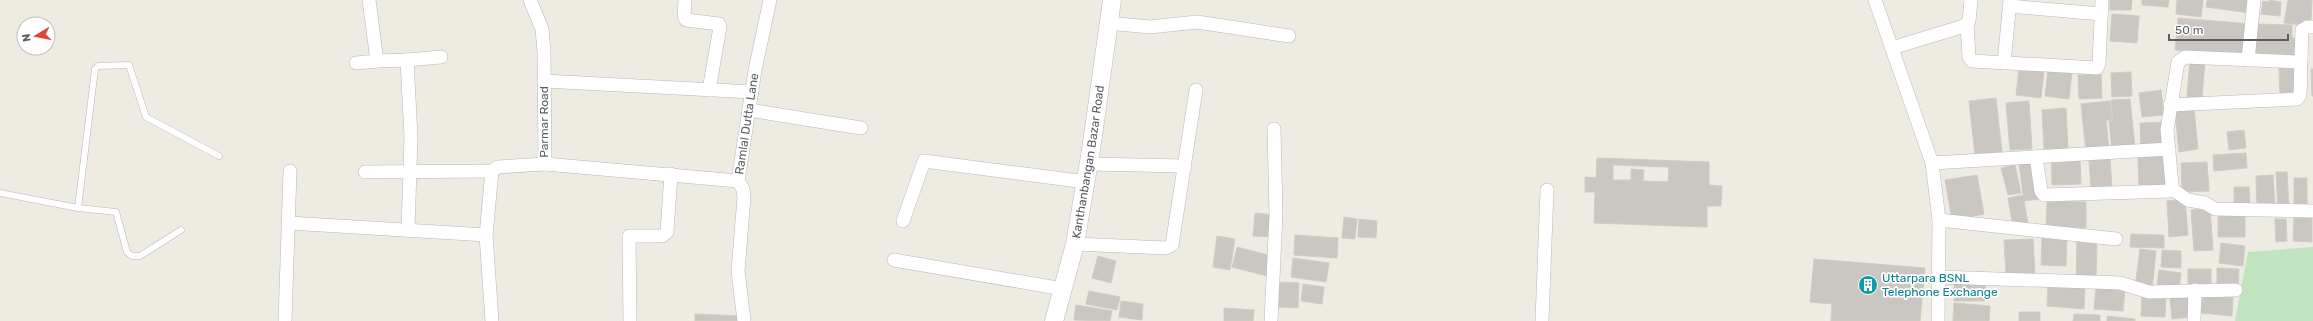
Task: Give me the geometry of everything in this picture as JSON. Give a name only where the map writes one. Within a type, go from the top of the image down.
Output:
[{"type":"street","points":[[370,0],[377,61]]},
{"type":"street","name":"Parmar Road","points":[[365,172],[492,171],[498,166],[545,164],[544,52],[542,29],[530,0]]},
{"type":"street","points":[[685,0],[684,16],[686,20],[719,24],[720,27],[708,90]]},
{"type":"street","name":"Ramlal Dutta Lane","points":[[744,321],[738,272],[744,197],[743,189],[738,181],[752,92],[770,0]]},
{"type":"street","name":"Kanthanbangan Bazar Road","points":[[1054,321],[1075,244],[1089,164],[1112,0]]},
{"type":"street","points":[[1875,0],[1932,164],[1939,220],[1938,321]]},
{"type":"street","points":[[1971,0],[1967,24],[1970,60],[1975,62],[2096,68],[2099,63],[2102,0]]},
{"type":"street","points":[[2248,60],[2254,0]]},
{"type":"street","points":[[2004,63],[2009,3],[2101,14]]},
{"type":"street","points":[[1108,23],[1150,27],[1197,22],[1289,36]]},
{"type":"street","points":[[1892,48],[1967,24]]},
{"type":"street","points":[[2170,105],[2297,99],[2300,95],[2302,30],[2313,27]]},
{"type":"street","points":[[356,63],[441,57]]},
{"type":"street","points":[[2172,189],[2167,130],[2178,62],[2181,59],[2293,62],[2301,58]]},
{"type":"street","points":[[407,60],[411,137],[408,230]]},
{"type":"street","points":[[544,81],[752,92]]},
{"type":"street","points":[[1075,244],[1170,246],[1174,243],[1196,90]]},
{"type":"street","points":[[749,110],[861,128]]},
{"type":"street","points":[[1270,321],[1276,214],[1274,128]]},
{"type":"street","points":[[1932,164],[2169,149]]},
{"type":"street","points":[[2036,157],[2041,191],[2044,195],[2161,193],[2172,189]]},
{"type":"street","points":[[903,220],[921,163],[924,161],[1086,182]]},
{"type":"street","points":[[545,164],[738,181]]},
{"type":"street","points":[[1089,164],[1185,166]]},
{"type":"street","points":[[285,321],[290,171]]},
{"type":"street","points":[[492,171],[486,235],[492,321]]},
{"type":"street","points":[[630,321],[629,236],[662,236],[667,232],[671,174]]},
{"type":"street","points":[[2172,189],[2189,201],[2205,203],[2215,209],[2313,211]]},
{"type":"street","points":[[1542,321],[1547,190]]},
{"type":"street","points":[[1939,220],[2116,239]]},
{"type":"street","points":[[288,223],[486,235]]},
{"type":"street","points":[[894,260],[1063,289]]},
{"type":"street","points":[[1939,277],[2120,283],[2149,292],[2236,290]]},
{"type":"street","points":[[2194,321],[2195,290]]},
{"type":"lane","points":[[78,208],[95,69],[98,66],[129,65],[146,118],[219,156]]},
{"type":"lane","points":[[0,193],[78,208],[116,212],[127,252],[135,256],[140,256],[181,230]]},
{"type":"green space","points":[[2313,247],[2313,321],[2235,321],[2248,252]]},
{"type":"building","points":[[2110,0],[2132,0],[2131,10],[2110,10]]},
{"type":"building","points":[[2142,0],[2169,0],[2168,7],[2142,5]]},
{"type":"building","points":[[2177,0],[2203,0],[2201,17],[2176,14]]},
{"type":"building","points":[[2207,0],[2251,0],[2249,13],[2206,7]]},
{"type":"building","points":[[2269,0],[2281,2],[2280,16],[2261,14],[2263,1],[2269,2]]},
{"type":"building","points":[[2288,0],[2312,0],[2311,21],[2303,20],[2302,25],[2284,23]]},
{"type":"building","points":[[2112,14],[2139,16],[2137,43],[2110,41]]},
{"type":"building","points":[[2178,18],[2251,24],[2248,57],[2175,50]]},
{"type":"building","points":[[2256,24],[2292,25],[2292,38],[2299,39],[2299,56],[2255,55]]},
{"type":"building","points":[[2190,60],[2205,61],[2202,98],[2187,97]]},
{"type":"building","points":[[2019,68],[2044,71],[2041,98],[2016,95]]},
{"type":"building","points":[[2279,68],[2296,68],[2297,96],[2280,96]]},
{"type":"building","points":[[2311,69],[2313,69],[2313,96],[2312,96]]},
{"type":"building","points":[[2048,70],[2072,72],[2069,99],[2045,96]]},
{"type":"building","points":[[2131,72],[2132,96],[2112,97],[2111,73]]},
{"type":"building","points":[[2101,74],[2102,98],[2079,99],[2078,75]]},
{"type":"building","points":[[2161,90],[2164,115],[2142,117],[2139,93]]},
{"type":"building","points":[[1996,98],[2002,152],[1975,155],[1969,101]]},
{"type":"building","points":[[2130,99],[2135,148],[2112,150],[2109,121],[2113,121],[2111,100]]},
{"type":"building","points":[[2029,101],[2032,149],[2010,150],[2006,103]]},
{"type":"building","points":[[2110,101],[2112,120],[2106,120],[2109,149],[2086,152],[2081,104]]},
{"type":"building","points":[[2066,108],[2068,148],[2044,150],[2042,110]]},
{"type":"building","points":[[2194,109],[2198,149],[2179,152],[2175,111]]},
{"type":"building","points":[[2165,122],[2167,145],[2141,147],[2140,123]]},
{"type":"building","points":[[2244,130],[2246,148],[2229,150],[2227,132]]},
{"type":"building","points":[[2246,153],[2247,168],[2214,171],[2213,155]]},
{"type":"building","points":[[2080,156],[2081,184],[2052,185],[2051,157]]},
{"type":"building","points":[[2166,156],[2167,189],[2139,189],[2138,157]]},
{"type":"building","points":[[1597,158],[1709,162],[1709,185],[1722,186],[1721,206],[1707,206],[1707,227],[1594,223],[1595,192],[1585,192],[1585,177],[1596,178]],"holes":[[[1613,165],[1669,167],[1668,182],[1643,181],[1644,170],[1631,169],[1631,180],[1613,180]]]},
{"type":"building","points":[[2110,158],[2112,187],[2091,188],[2089,160]]},
{"type":"building","points":[[2035,162],[2041,199],[2024,201],[2019,164]]},
{"type":"building","points":[[2207,162],[2209,191],[2182,192],[2181,163]]},
{"type":"building","points":[[2015,165],[2021,193],[2008,195],[2001,168]]},
{"type":"building","points":[[2276,172],[2287,172],[2289,209],[2278,210]]},
{"type":"building","points":[[1977,175],[1984,214],[1952,220],[1945,180]]},
{"type":"building","points":[[2273,175],[2275,207],[2257,208],[2256,176]]},
{"type":"building","points":[[2294,178],[2307,178],[2307,207],[2294,207]]},
{"type":"building","points":[[2234,187],[2249,187],[2250,208],[2234,208]]},
{"type":"building","points":[[2023,195],[2028,224],[2013,227],[2008,198]]},
{"type":"building","points":[[2185,199],[2188,235],[2169,237],[2167,201]]},
{"type":"building","points":[[2047,201],[2086,202],[2086,228],[2046,227]]},
{"type":"building","points":[[2210,209],[2213,250],[2194,251],[2191,210]]},
{"type":"building","points":[[1255,213],[1274,215],[1272,237],[1253,236]]},
{"type":"building","points":[[2218,214],[2245,214],[2245,237],[2218,237]]},
{"type":"building","points":[[1344,217],[1357,219],[1355,239],[1342,238]]},
{"type":"building","points":[[2294,217],[2312,218],[2312,242],[2293,241]]},
{"type":"building","points":[[1359,219],[1377,221],[1376,238],[1358,237]]},
{"type":"building","points":[[2275,219],[2286,219],[2287,241],[2276,242]]},
{"type":"building","points":[[2131,234],[2164,235],[2164,248],[2130,247]]},
{"type":"building","points":[[1295,235],[1338,238],[1337,258],[1294,255]]},
{"type":"building","points":[[2042,235],[2067,236],[2066,266],[2041,265]]},
{"type":"building","points":[[1217,236],[1235,239],[1230,270],[1213,267]]},
{"type":"building","points":[[2077,238],[2097,239],[2096,280],[2076,280]]},
{"type":"building","points":[[2033,239],[2035,273],[2006,274],[2004,240]]},
{"type":"building","points":[[2221,243],[2245,246],[2243,266],[2219,263]]},
{"type":"building","points":[[1237,247],[1272,256],[1267,276],[1232,267]]},
{"type":"building","points":[[2140,249],[2156,251],[2152,289],[2135,287]]},
{"type":"building","points":[[2162,250],[2181,251],[2181,268],[2161,267]]},
{"type":"building","points":[[1098,256],[1116,261],[1111,283],[1092,278]]},
{"type":"building","points":[[1293,258],[1329,263],[1326,282],[1291,277]]},
{"type":"building","name":"Uttarpara BSNL Telephone Exchange","points":[[1814,259],[1925,268],[1920,321],[1831,321],[1832,304],[1810,302]]},
{"type":"building","points":[[2217,268],[2239,269],[2238,289],[2217,289]]},
{"type":"building","points":[[2188,269],[2211,269],[2211,288],[2188,288]]},
{"type":"building","points":[[2159,270],[2181,273],[2179,290],[2157,288]]},
{"type":"building","points":[[1954,278],[1986,279],[1985,301],[1954,301]]},
{"type":"building","points":[[1279,282],[1299,283],[1298,308],[1278,307]]},
{"type":"building","points":[[1303,284],[1324,287],[1322,304],[1301,301]]},
{"type":"building","points":[[2048,285],[2085,288],[2084,309],[2047,306]]},
{"type":"building","points":[[2096,288],[2125,290],[2123,311],[2094,309]]},
{"type":"building","points":[[1089,291],[1120,297],[1117,310],[1086,304]]},
{"type":"building","points":[[2142,294],[2166,296],[2165,317],[2141,316]]},
{"type":"building","points":[[2203,294],[2233,297],[2232,316],[2201,313]]},
{"type":"building","points":[[2189,296],[2191,317],[2172,319],[2170,298]]},
{"type":"building","points":[[1121,301],[1143,304],[1142,320],[1119,317]]},
{"type":"building","points":[[1954,303],[1990,306],[1989,321],[1953,321]]},
{"type":"building","points":[[1076,305],[1112,311],[1110,321],[1074,320]]},
{"type":"building","points":[[1224,308],[1254,310],[1253,321],[1224,321]]},
{"type":"building","points":[[2019,312],[2040,312],[2040,321],[2019,321]]},
{"type":"building","points":[[695,314],[742,316],[742,321],[695,321]]},
{"type":"building","points":[[2074,314],[2100,315],[2100,321],[2073,321]]},
{"type":"building","points":[[2107,316],[2135,319],[2135,321],[2107,321]]},
{"type":"place","name":"Uttarpara BSNL Telephone Exchange","points":[[1868,285]]}]
